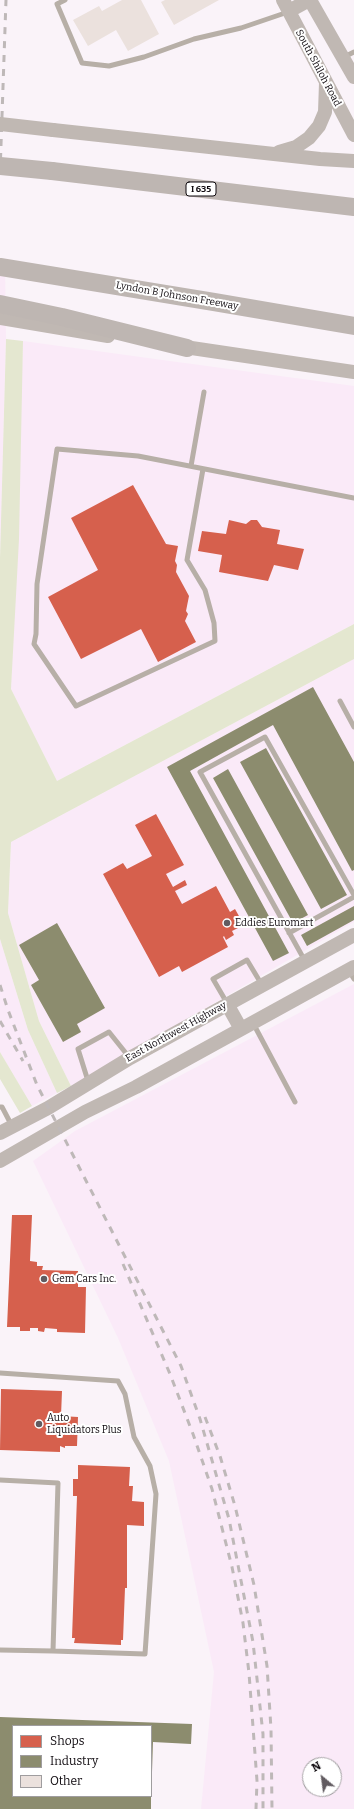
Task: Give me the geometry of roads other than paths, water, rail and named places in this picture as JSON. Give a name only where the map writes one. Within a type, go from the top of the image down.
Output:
[{"type":"highway","name":"I 635","points":[[0,166],[352,207]]},
{"type":"highway","name":"Lyndon B Johnson Freeway","points":[[0,268],[354,326]]},
{"type":"highway","points":[[0,304],[62,317],[187,348]]},
{"type":"main road","points":[[286,6],[310,0],[348,55],[354,77]]},
{"type":"main road","name":"South Shiloh Road","points":[[286,6],[354,135]]},
{"type":"main road","points":[[274,154],[296,146],[309,138],[319,126],[325,112],[326,82]]},
{"type":"main road","points":[[0,124],[320,159],[354,161]]},
{"type":"main road","points":[[0,318],[34,325],[354,372]]},
{"type":"main road","name":"East Northwest Highway","points":[[6,1130],[48,1108],[130,1058],[354,935]]},
{"type":"main road","points":[[0,1162],[85,1112],[136,1087],[247,1026],[352,972]]},
{"type":"main road","points":[[227,1004],[247,1026]]},
{"type":"lane","points":[[65,0],[57,4],[82,63],[109,66],[144,57],[194,39],[241,28],[286,6]]},
{"type":"lane","points":[[191,466],[204,392]]},
{"type":"lane","points":[[203,469],[187,560],[205,590],[214,623],[215,641],[76,706],[34,644],[36,634],[37,584],[57,448],[138,456],[354,498]]},
{"type":"lane","points":[[340,701],[354,727]]},
{"type":"lane","points":[[289,933],[353,893],[265,737],[200,772],[305,962]]},
{"type":"lane","points":[[227,1004],[213,979],[247,960],[262,986]]},
{"type":"lane","points":[[247,1026],[295,1102]]},
{"type":"lane","points":[[88,1083],[78,1049],[109,1032],[130,1058]]},
{"type":"lane","points":[[0,1107],[2,1107],[6,1130]]},
{"type":"lane","points":[[0,1373],[118,1381],[125,1394],[134,1437],[150,1466],[156,1494],[145,1654],[53,1650],[0,1650]]},
{"type":"lane","points":[[0,1480],[58,1483],[53,1650]]},
{"type":"railway","points":[[0,174],[6,0]]},
{"type":"railway","points":[[0,985],[37,1085],[181,1366],[200,1419],[229,1519],[253,1642],[263,1734],[263,1809]]},
{"type":"railway","points":[[0,1021],[23,1061]]},
{"type":"railway","points":[[123,1264],[170,1374],[193,1434],[212,1489],[232,1567],[243,1623],[249,1673],[257,1781],[256,1809]]},
{"type":"railway","points":[[205,1417],[220,1456],[235,1506],[254,1585],[267,1666],[271,1729],[272,1809]]},
{"type":"place","name":"Eddies Euromart","points":[[227,923]]},
{"type":"place","name":"Gem Cars Inc.","points":[[44,1279]]},
{"type":"place","name":"Auto Liquidators Plus","points":[[39,1424]]}]
